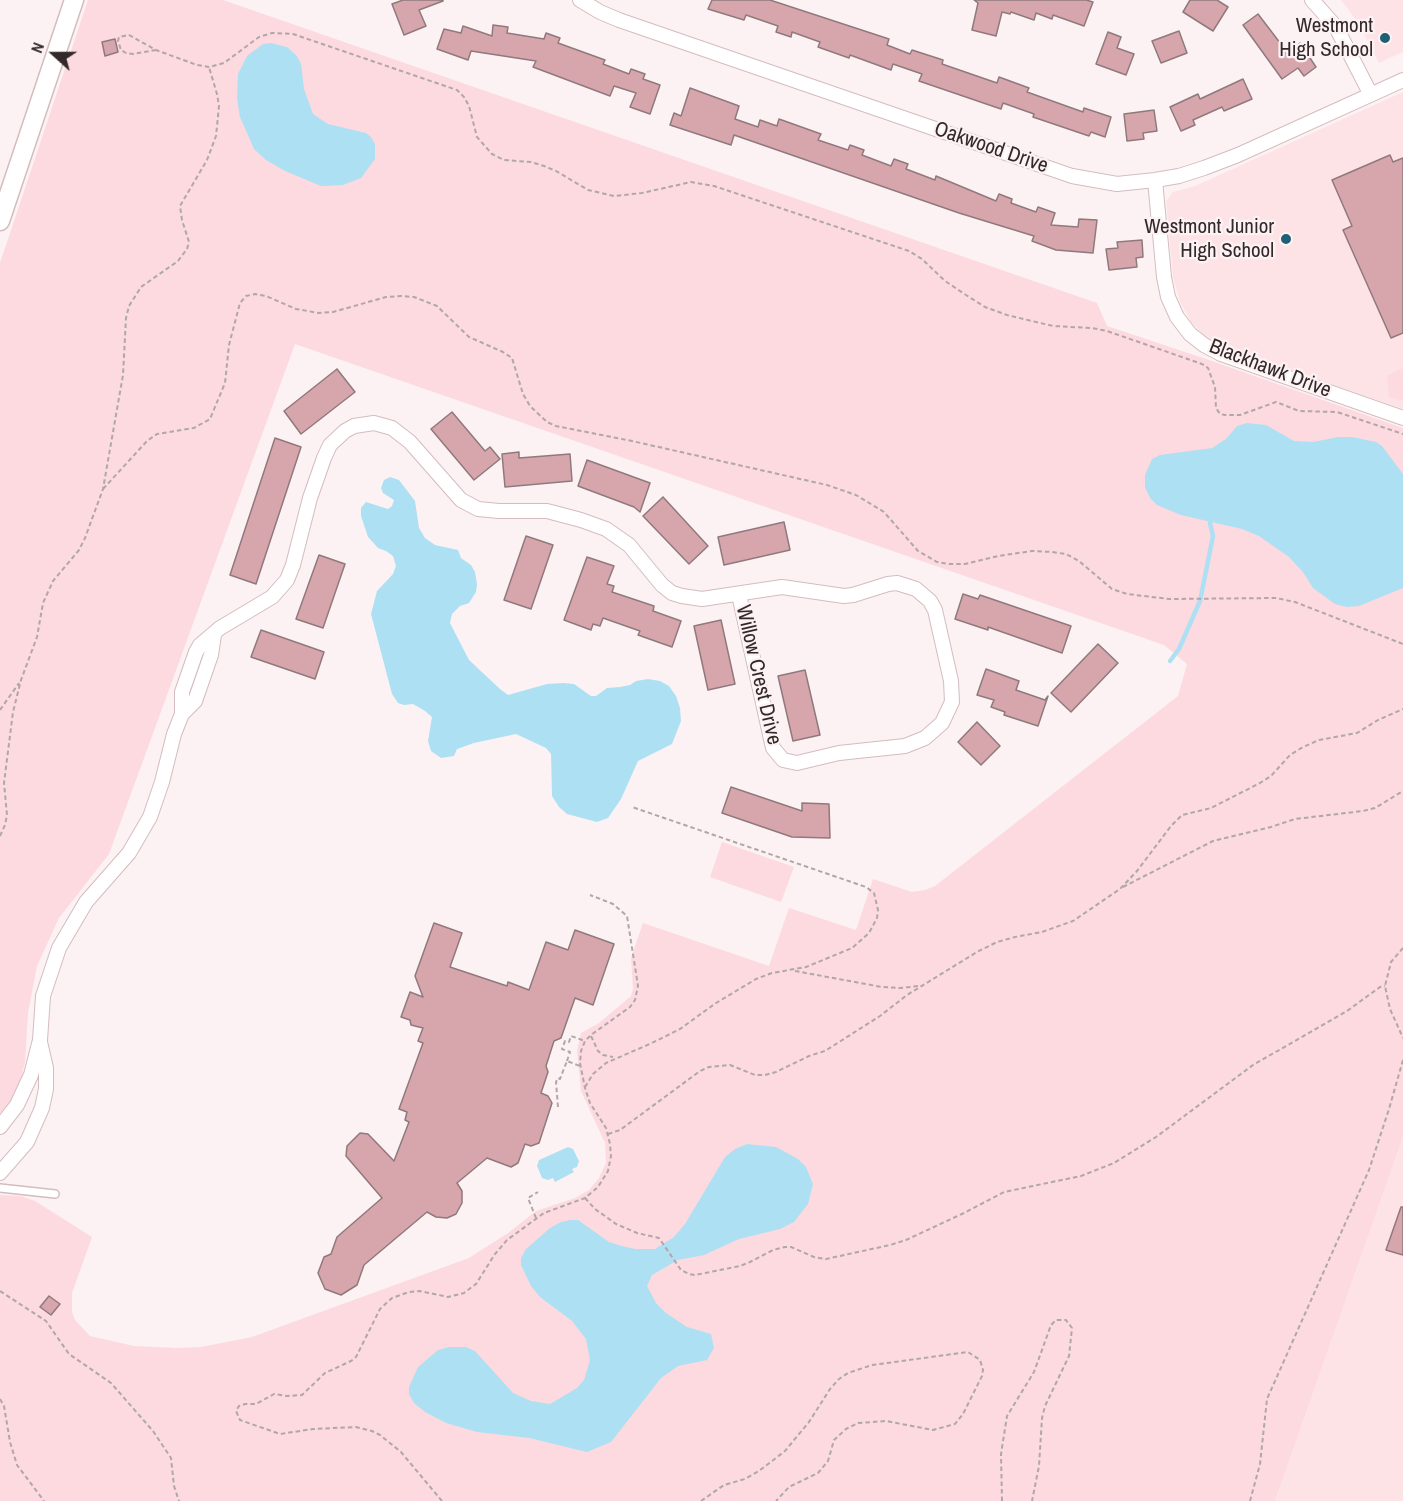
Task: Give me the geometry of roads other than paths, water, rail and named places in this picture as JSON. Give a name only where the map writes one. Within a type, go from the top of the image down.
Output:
[{"type":"street","points":[[0,221],[74,0]]},
{"type":"street","name":"Oakwood Drive","points":[[580,0],[619,20],[1072,176],[1117,184],[1179,176],[1238,154],[1403,80]]},
{"type":"street","points":[[1312,0],[1336,27],[1370,93]]},
{"type":"street","name":"Blackhawk Drive","points":[[1155,180],[1164,278],[1168,297],[1177,317],[1190,334],[1221,354],[1403,418]]},
{"type":"street","name":"Willow Crest Drive","points":[[0,1127],[24,1092],[40,1040],[43,996],[58,948],[86,902],[129,854],[150,818],[174,734],[182,714],[195,702],[211,656],[214,635],[220,628],[272,597],[287,580],[310,498],[324,458],[337,437],[354,426],[364,423],[383,424],[402,434],[453,492],[469,505],[478,509],[499,512],[547,511],[606,529],[629,545],[662,585],[672,593],[692,599],[739,595],[782,587],[844,596],[897,583],[916,589],[930,601],[935,610],[951,681],[951,702],[942,723],[925,738],[905,746],[839,753],[797,763],[783,760],[773,748],[739,595]]},
{"type":"street","name":"Willow Crest Drive","points":[[0,1173],[27,1142],[42,1108],[46,1089],[46,1068],[40,1040]]},
{"type":"lane","points":[[0,1188],[55,1194]]},
{"type":"water","points":[[271,43],[287,47],[297,56],[301,64],[304,89],[313,114],[328,124],[366,133],[371,137],[375,144],[375,159],[361,178],[343,185],[321,186],[285,171],[266,160],[254,149],[240,117],[237,98],[238,74],[247,56],[263,44]]},
{"type":"water","points":[[1247,423],[1266,425],[1294,441],[1313,442],[1352,437],[1376,442],[1382,446],[1403,474],[1403,588],[1359,606],[1347,607],[1335,604],[1313,588],[1303,572],[1289,557],[1259,536],[1242,529],[1181,515],[1157,505],[1150,498],[1145,487],[1145,475],[1152,459],[1160,455],[1212,448],[1226,439],[1237,426]]},
{"type":"water","points":[[390,477],[399,480],[415,501],[419,528],[425,538],[435,545],[458,550],[461,558],[471,565],[475,572],[476,592],[469,603],[460,606],[452,614],[450,623],[469,660],[500,689],[508,695],[547,684],[563,683],[574,684],[591,696],[596,696],[607,688],[630,685],[636,681],[648,679],[660,681],[669,686],[676,696],[681,721],[672,744],[638,761],[621,799],[608,818],[597,822],[567,814],[559,807],[552,796],[551,754],[546,748],[516,734],[474,743],[457,749],[454,756],[441,758],[431,751],[428,741],[432,717],[413,704],[398,703],[392,694],[371,614],[377,591],[393,574],[396,566],[393,556],[378,548],[368,537],[361,516],[361,508],[366,502],[388,509],[392,506],[394,500],[383,493],[381,488],[384,480]]},
{"type":"water","points":[[747,1144],[776,1147],[798,1159],[806,1167],[813,1184],[808,1204],[794,1222],[780,1229],[739,1239],[704,1255],[678,1260],[652,1275],[647,1286],[656,1303],[687,1327],[711,1334],[714,1348],[707,1360],[678,1366],[661,1378],[611,1442],[587,1452],[529,1438],[477,1432],[446,1423],[425,1412],[414,1403],[409,1394],[409,1387],[418,1367],[438,1350],[449,1347],[466,1347],[475,1351],[513,1393],[531,1401],[550,1404],[577,1388],[584,1380],[590,1360],[586,1339],[572,1321],[540,1297],[531,1286],[521,1265],[521,1258],[526,1249],[550,1228],[561,1222],[578,1220],[609,1242],[635,1249],[655,1249],[674,1237],[685,1224],[725,1157],[735,1149]]},
{"type":"water","points":[[568,1147],[573,1149],[579,1161],[577,1167],[572,1169],[574,1172],[555,1182],[553,1178],[548,1180],[542,1178],[537,1166],[539,1160]]},
{"type":"waterway","points":[[1170,661],[1179,649],[1200,601],[1213,536],[1210,523]]},
{"type":"place","name":"Westmont High School","points":[[1385,38]]},
{"type":"place","name":"Westmont Junior High School","points":[[1286,239]]}]
